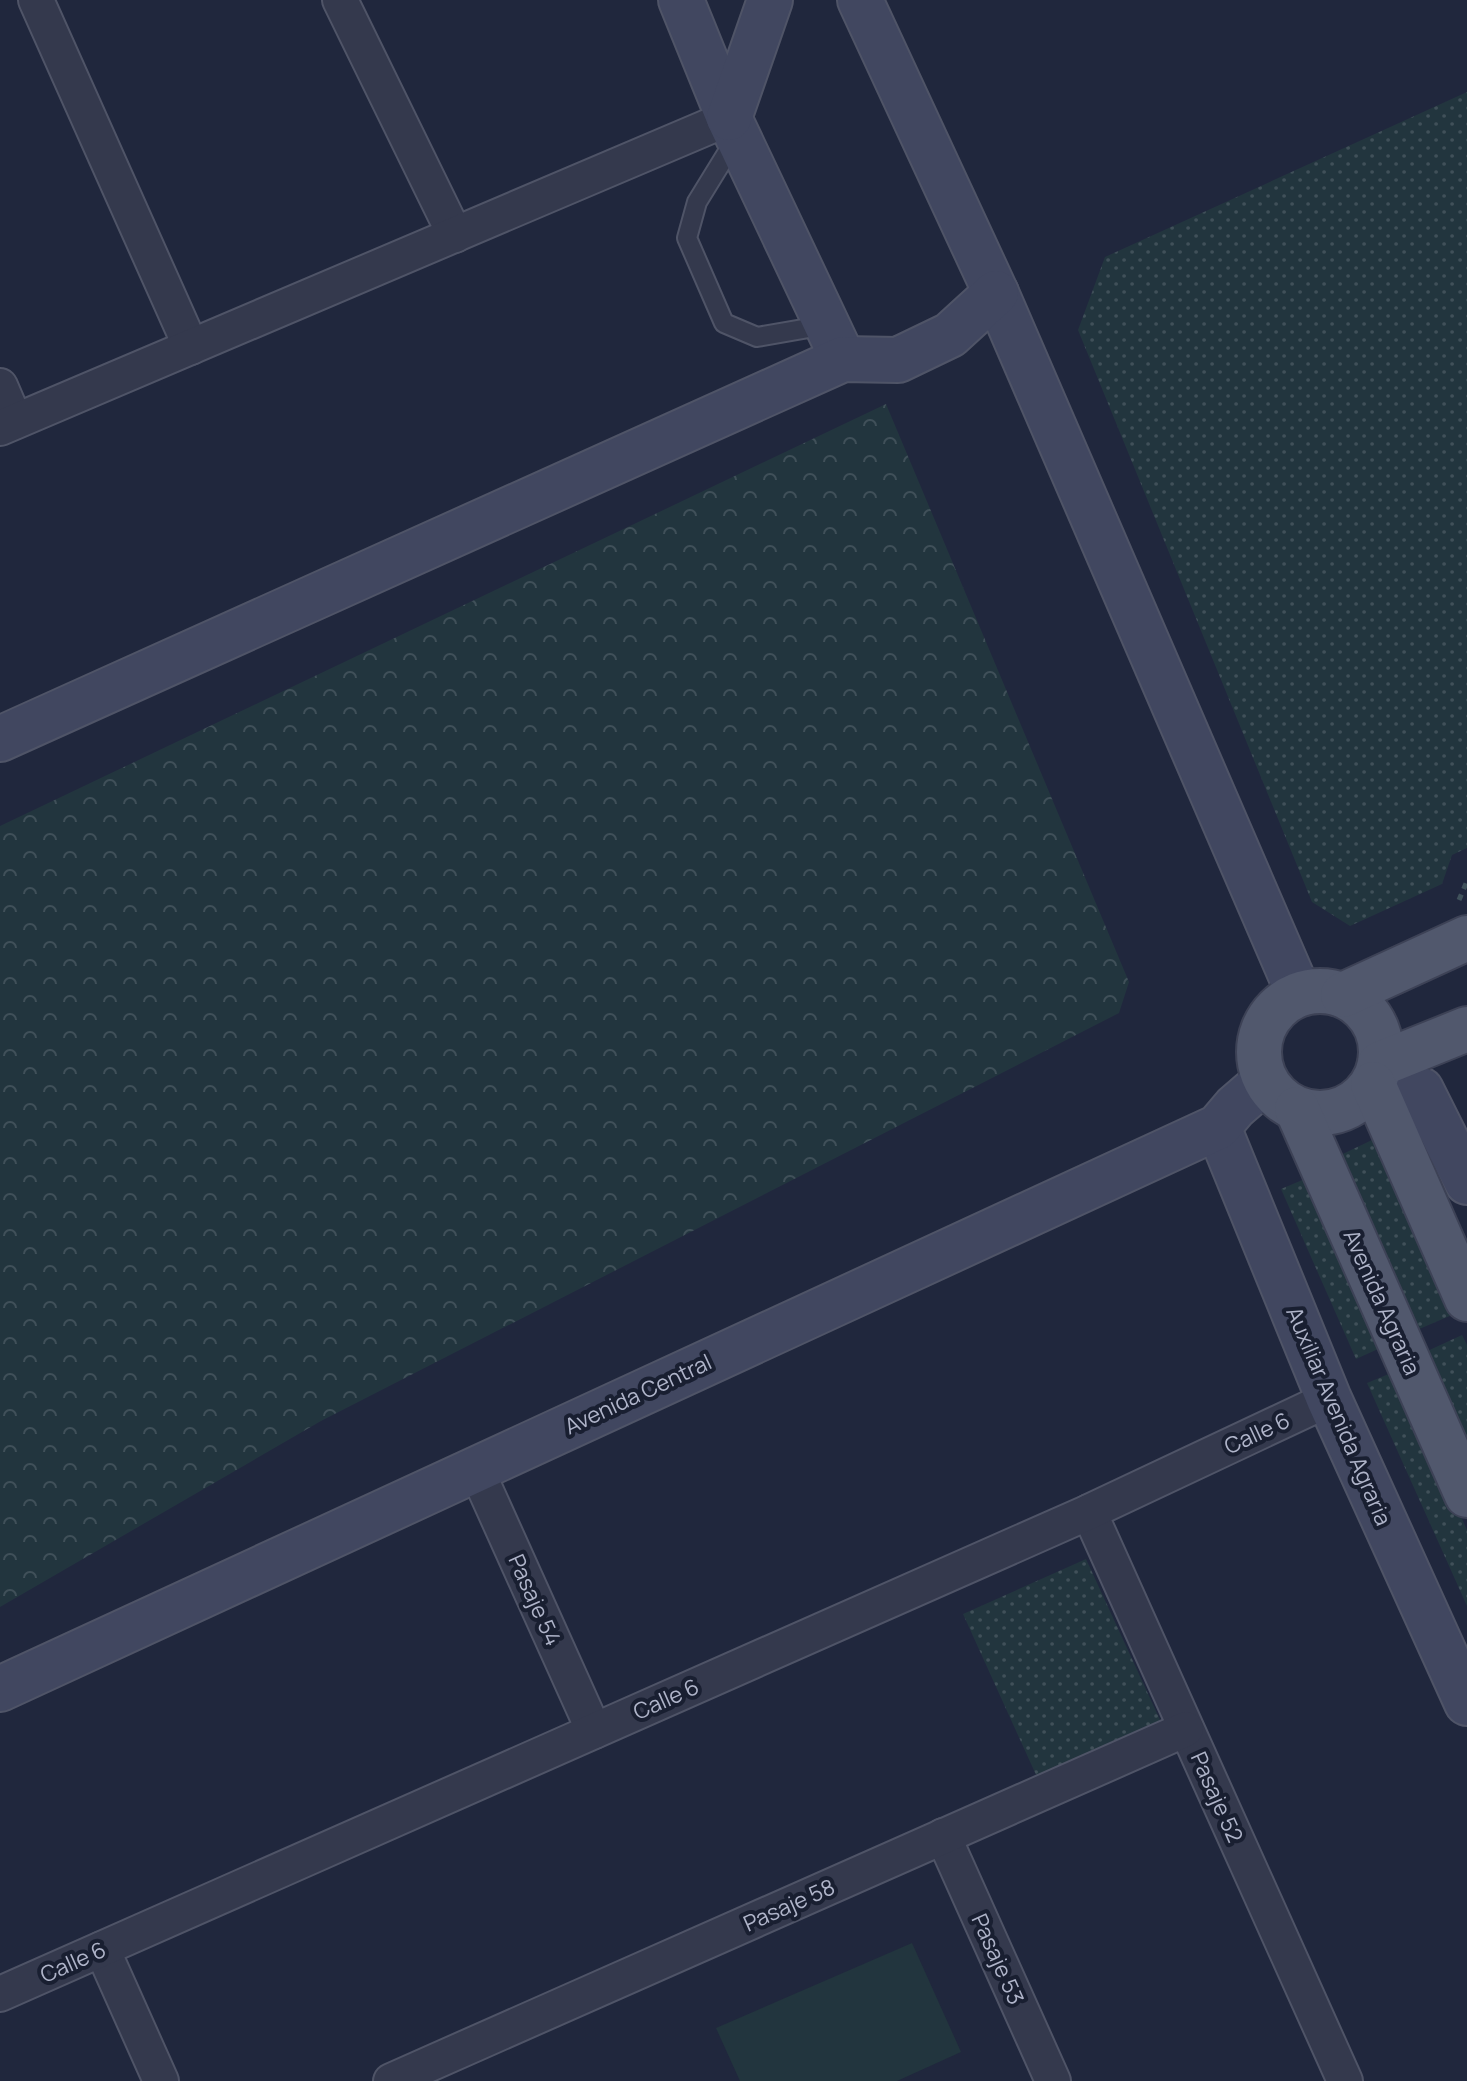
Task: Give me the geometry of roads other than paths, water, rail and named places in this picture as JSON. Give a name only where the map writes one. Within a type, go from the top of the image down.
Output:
[{"type":"main road","points":[[681,0],[733,127],[835,342]]},
{"type":"main road","points":[[733,127],[770,0]]},
{"type":"main road","points":[[860,0],[996,293],[1299,994]]},
{"type":"main road","points":[[0,739],[354,582],[835,342],[898,360],[950,335],[996,293]]},
{"type":"main road","points":[[1343,995],[1467,938]]},
{"type":"main road","points":[[1321,990],[1343,995],[1361,1006],[1374,1023],[1381,1043],[1377,1074],[1359,1100],[1340,1110],[1318,1113],[1281,1096],[1259,1061],[1259,1040],[1267,1020],[1281,1004],[1299,994],[1321,990]]},
{"type":"main road","points":[[1377,1074],[1467,1029]]},
{"type":"main road","points":[[1377,1074],[1421,1090],[1467,1182]]},
{"type":"main road","points":[[1377,1074],[1467,1299]]},
{"type":"main road","name":"Avenida Central","points":[[0,1689],[1218,1127],[1235,1107],[1281,1096]]},
{"type":"main road","name":"Avenida Agraria","points":[[1281,1096],[1467,1495]]},
{"type":"main road","name":"Auxiliar Avenida Agraria","points":[[1218,1127],[1329,1399],[1467,1703]]},
{"type":"street","points":[[36,0],[191,347]]},
{"type":"street","points":[[340,0],[455,235]]},
{"type":"street","points":[[0,386],[8,424],[455,235],[733,127]]},
{"type":"street","name":"Calle 6","points":[[0,1994],[1089,1512],[1329,1399]]},
{"type":"street","name":"Pasaje 54","points":[[476,1469],[594,1731]]},
{"type":"street","name":"Pasaje 52","points":[[1089,1512],[1345,2081]]},
{"type":"street","name":"Pasaje 58","points":[[391,2081],[428,2074],[943,1836],[1186,1729]]},
{"type":"street","name":"Pasaje 53","points":[[943,1836],[1053,2081]]},
{"type":"street","points":[[102,1949],[161,2081]]},
{"type":"lane","points":[[733,127],[697,202],[687,238],[724,323],[757,337],[835,342]]}]
